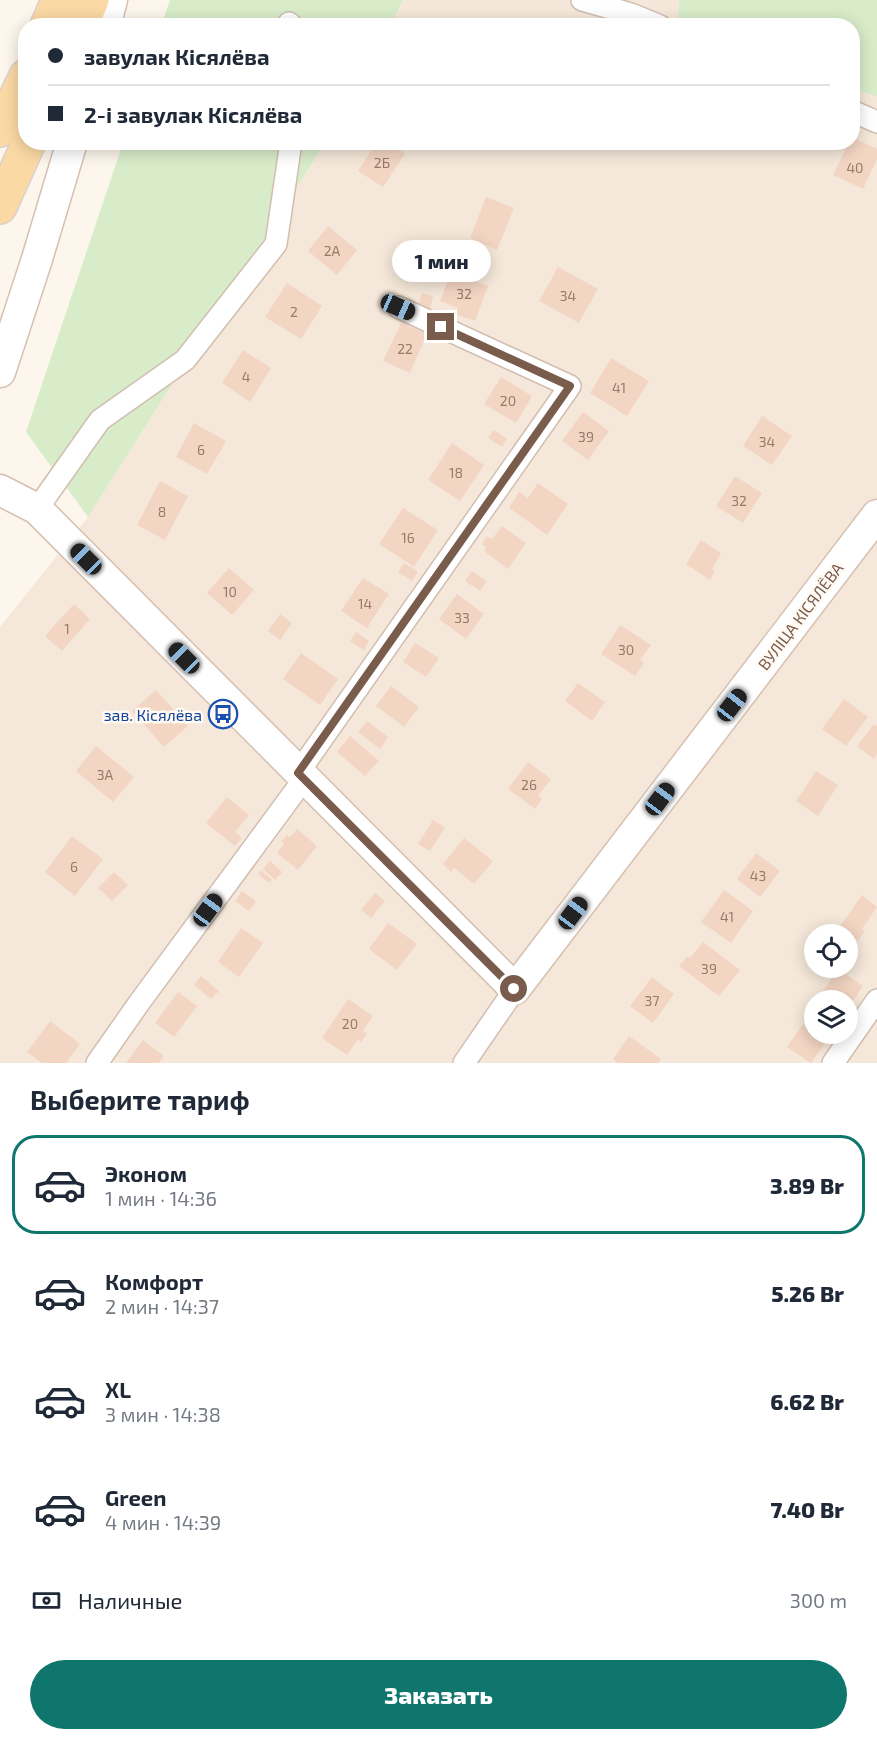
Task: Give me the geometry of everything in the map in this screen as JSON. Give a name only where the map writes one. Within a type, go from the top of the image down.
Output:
[{"type":"main road","points":[[50,18],[58,0]]},
{"type":"main road","points":[[85,18],[93,0]]},
{"type":"main road","points":[[0,130],[18,92]]},
{"type":"main road","points":[[0,207],[25,150]]},
{"type":"street","points":[[107,18],[112,0]]},
{"type":"street","points":[[582,0],[641,18]]},
{"type":"street","points":[[860,115],[877,122]]},
{"type":"street","points":[[0,372],[70,150]]},
{"type":"street","points":[[37,509],[100,420],[185,360],[276,244],[290,150]]},
{"type":"street","points":[[98,1063],[301,776],[570,386],[398,307]]},
{"type":"street","points":[[0,490],[37,509],[514,989]]},
{"type":"street","name":"ВУЛІЦА КІСЯЛЁВА","points":[[464,1063],[514,989],[877,515]]},
{"type":"street","points":[[833,1063],[877,1000]]},
{"type":"shaded area","points":[[403,0],[679,0],[678,18],[395,18]]},
{"type":"shaded area","points":[[860,90],[877,97],[877,1063],[0,1063],[0,627],[88,517],[321,150],[860,150]]},
{"type":"green space","points":[[170,0],[403,0],[394,18],[164,18]]},
{"type":"green space","points":[[679,0],[877,0],[877,97],[860,90],[860,18],[678,18]]},
{"type":"green space","points":[[121,150],[321,150],[88,517],[26,432]]},
{"type":"building","points":[[860,141],[877,149],[877,159],[863,189],[833,175],[845,150],[860,150]]},
{"type":"building","points":[[372,150],[400,150],[405,154],[383,187],[358,171]]},
{"type":"building","points":[[486,197],[514,208],[497,250],[470,238]]},
{"type":"building","points":[[328,226],[357,250],[337,275],[308,251]]},
{"type":"building","points":[[558,267],[598,289],[579,323],[539,301]]},
{"type":"building","points":[[451,272],[488,286],[475,321],[455,314],[458,308],[440,301]]},
{"type":"building","points":[[287,283],[322,306],[301,339],[265,317]]},
{"type":"building","points":[[422,293],[433,296],[430,309],[418,306]]},
{"type":"building","points":[[401,323],[427,334],[410,373],[383,361]]},
{"type":"building","points":[[243,350],[271,368],[250,402],[222,383]]},
{"type":"building","points":[[611,358],[649,381],[627,416],[590,393]]},
{"type":"building","points":[[501,377],[532,396],[516,423],[484,404]]},
{"type":"building","points":[[583,412],[609,431],[588,460],[562,441]]},
{"type":"building","points":[[762,416],[792,436],[772,465],[743,446]]},
{"type":"building","points":[[194,423],[226,441],[207,474],[176,457]]},
{"type":"building","points":[[494,430],[507,439],[502,447],[488,438]]},
{"type":"building","points":[[452,443],[484,465],[460,501],[428,480]]},
{"type":"building","points":[[735,476],[762,493],[743,523],[716,506]]},
{"type":"building","points":[[160,481],[188,496],[165,540],[137,525]]},
{"type":"building","points":[[538,483],[568,504],[547,535],[509,508],[519,492],[528,498]]},
{"type":"building","points":[[403,508],[438,530],[414,567],[379,544]]},
{"type":"building","points":[[502,526],[526,543],[508,569],[484,551],[486,547],[482,544],[487,536],[492,539]]},
{"type":"building","points":[[701,540],[721,553],[712,569],[715,571],[710,580],[686,564]]},
{"type":"building","points":[[404,563],[418,572],[412,581],[398,572]]},
{"type":"building","points":[[229,568],[254,590],[232,615],[207,593]]},
{"type":"building","points":[[472,571],[487,581],[480,591],[465,581]]},
{"type":"building","points":[[363,578],[389,594],[367,628],[341,611]]},
{"type":"building","points":[[457,594],[484,614],[466,639],[439,619]]},
{"type":"building","points":[[74,604],[90,619],[62,651],[45,636]]},
{"type":"building","points":[[280,614],[292,623],[280,640],[268,631]]},
{"type":"building","points":[[620,625],[651,645],[640,660],[644,663],[635,676],[601,654]]},
{"type":"building","points":[[356,632],[369,641],[364,650],[350,641]]},
{"type":"building","points":[[415,643],[439,658],[426,677],[403,662]]},
{"type":"building","points":[[301,653],[338,679],[320,705],[283,679]]},
{"type":"building","points":[[578,683],[605,702],[592,721],[565,701]]},
{"type":"building","points":[[391,686],[419,707],[404,727],[376,706]]},
{"type":"building","points":[[156,690],[188,726],[164,747],[132,711]]},
{"type":"building","points":[[844,699],[868,717],[846,746],[822,729]]},
{"type":"building","points":[[367,721],[388,737],[380,749],[358,732]]},
{"type":"building","points":[[874,724],[877,726],[877,754],[874,759],[857,746]]},
{"type":"building","points":[[350,736],[379,761],[365,776],[337,752]]},
{"type":"building","points":[[96,746],[134,777],[113,802],[76,771]]},
{"type":"building","points":[[528,762],[551,779],[538,796],[542,799],[535,809],[508,789]]},
{"type":"building","points":[[816,771],[838,785],[818,816],[796,801]]},
{"type":"building","points":[[227,797],[249,815],[235,832],[242,838],[235,846],[206,823]]},
{"type":"building","points":[[433,820],[445,828],[430,851],[418,844]]},
{"type":"building","points":[[297,829],[317,846],[298,870],[277,853],[287,835],[290,837]]},
{"type":"building","points":[[72,836],[103,859],[75,896],[45,872]]},
{"type":"building","points":[[464,838],[493,861],[474,884],[454,868],[451,872],[443,864]]},
{"type":"building","points":[[756,853],[780,871],[760,897],[737,879]]},
{"type":"building","points":[[270,861],[282,872],[275,880],[263,869]]},
{"type":"building","points":[[261,870],[272,880],[269,883],[258,874]]},
{"type":"building","points":[[114,872],[128,885],[112,901],[98,888]]},
{"type":"building","points":[[724,890],[753,911],[731,943],[701,922]]},
{"type":"building","points":[[242,891],[256,901],[249,911],[235,901]]},
{"type":"building","points":[[375,893],[385,901],[371,918],[361,910]]},
{"type":"building","points":[[862,895],[877,907],[862,929],[865,931],[858,941],[858,924],[842,924]]},
{"type":"building","points":[[388,923],[417,944],[397,970],[369,949]]},
{"type":"building","points":[[241,928],[263,943],[239,977],[218,962]]},
{"type":"building","points":[[703,942],[740,970],[719,996],[679,966],[687,956],[690,958]]},
{"type":"building","points":[[201,976],[219,991],[211,999],[194,985]]},
{"type":"building","points":[[652,977],[674,994],[653,1023],[630,1006]]},
{"type":"building","points":[[832,978],[851,978],[863,986],[858,993],[858,990],[824,990]]},
{"type":"building","points":[[178,992],[197,1006],[174,1037],[155,1023]]},
{"type":"building","points":[[348,999],[373,1016],[363,1031],[367,1034],[361,1042],[358,1039],[347,1055],[322,1038]]},
{"type":"building","points":[[50,1021],[80,1044],[66,1063],[42,1063],[27,1052]]},
{"type":"building","points":[[803,1024],[804,1044],[824,1044],[811,1063],[787,1047]]},
{"type":"building","points":[[629,1036],[661,1059],[659,1063],[618,1063],[613,1059]]},
{"type":"building","points":[[143,1040],[164,1056],[159,1063],[126,1063]]},
{"type":"place","name":"зав. Кісялёва","points":[[223,714]]},
{"type":"route","points":[[441,327],[570,386],[298,773],[514,989]]}]
